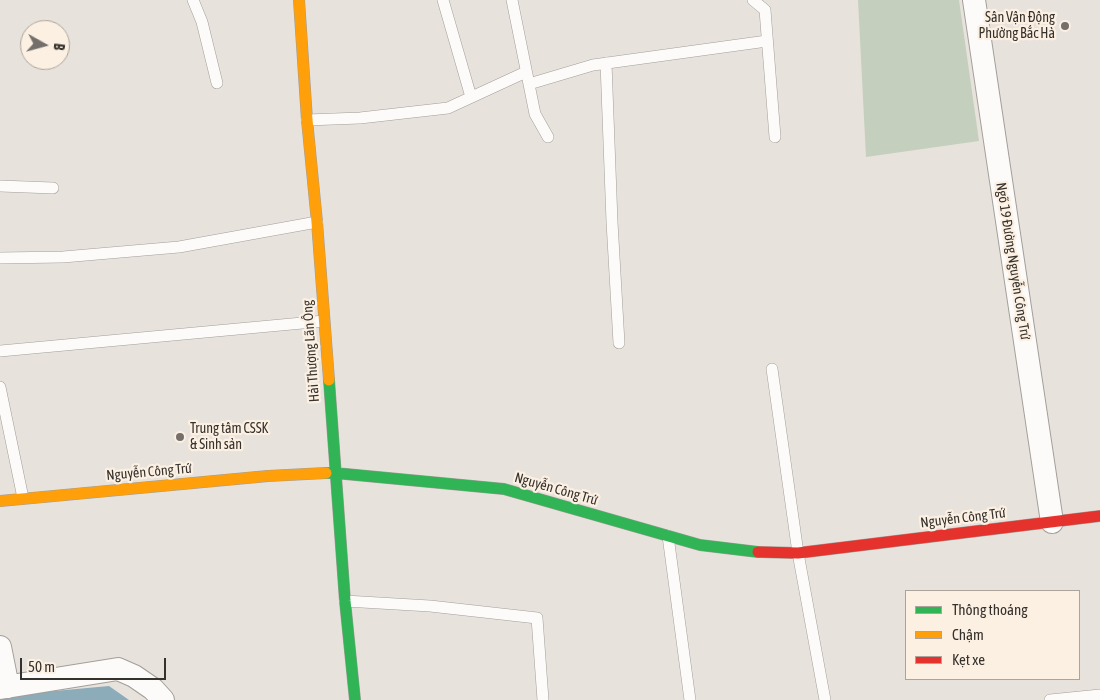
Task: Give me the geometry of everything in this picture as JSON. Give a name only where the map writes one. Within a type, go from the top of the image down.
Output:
[{"type":"main road","name":"Hải Thượng Lãn Ông","points":[[300,0],[307,120],[317,222],[345,601],[355,700]]},
{"type":"main road","name":"Nguyễn Công Trứ","points":[[0,501],[268,476],[335,473],[504,489],[700,545],[762,552],[798,552],[1100,516]]},
{"type":"street","name":"Ngõ 19 Đường Nguyễn Công Trứ","points":[[974,0],[1052,522]]},
{"type":"street","points":[[0,647],[4,687],[118,669],[141,680],[163,700]]},
{"type":"lane","points":[[194,0],[202,22],[218,83]]},
{"type":"lane","points":[[443,0],[471,97]]},
{"type":"lane","points":[[512,0],[535,114],[548,137]]},
{"type":"lane","points":[[753,0],[765,10],[775,137]]},
{"type":"lane","points":[[529,84],[593,65],[767,41]]},
{"type":"lane","points":[[606,63],[619,343]]},
{"type":"lane","points":[[307,120],[360,118],[448,108],[526,72]]},
{"type":"lane","points":[[0,186],[53,188]]},
{"type":"lane","points":[[0,258],[63,257],[179,248],[317,222]]},
{"type":"lane","points":[[0,351],[324,321]]},
{"type":"lane","points":[[772,369],[798,552],[825,700]]},
{"type":"lane","points":[[0,388],[23,498]]},
{"type":"lane","points":[[668,536],[690,700]]},
{"type":"lane","points":[[345,601],[430,606],[536,618],[543,700]]},
{"type":"lane","points":[[1050,700],[1100,695]]},
{"type":"green space","points":[[858,0],[959,0],[979,141],[866,157]]},
{"type":"water","points":[[109,686],[129,700],[0,700],[0,696]]},
{"type":"traffic: fast","points":[[329,380],[345,601],[355,700]]},
{"type":"traffic: fast","points":[[326,473],[504,489],[700,545],[758,552]]},
{"type":"traffic: slow","points":[[299,0],[329,380]]},
{"type":"traffic: slow","points":[[0,501],[268,476],[326,473]]},
{"type":"traffic: jam","points":[[758,552],[798,553],[1100,516]]},
{"type":"place","name":"Sân Vận Động Phường Bắc Hà","points":[[1065,26]]},
{"type":"place","name":"Trung tâm CSSK & Sinh sản","points":[[180,437]]}]
